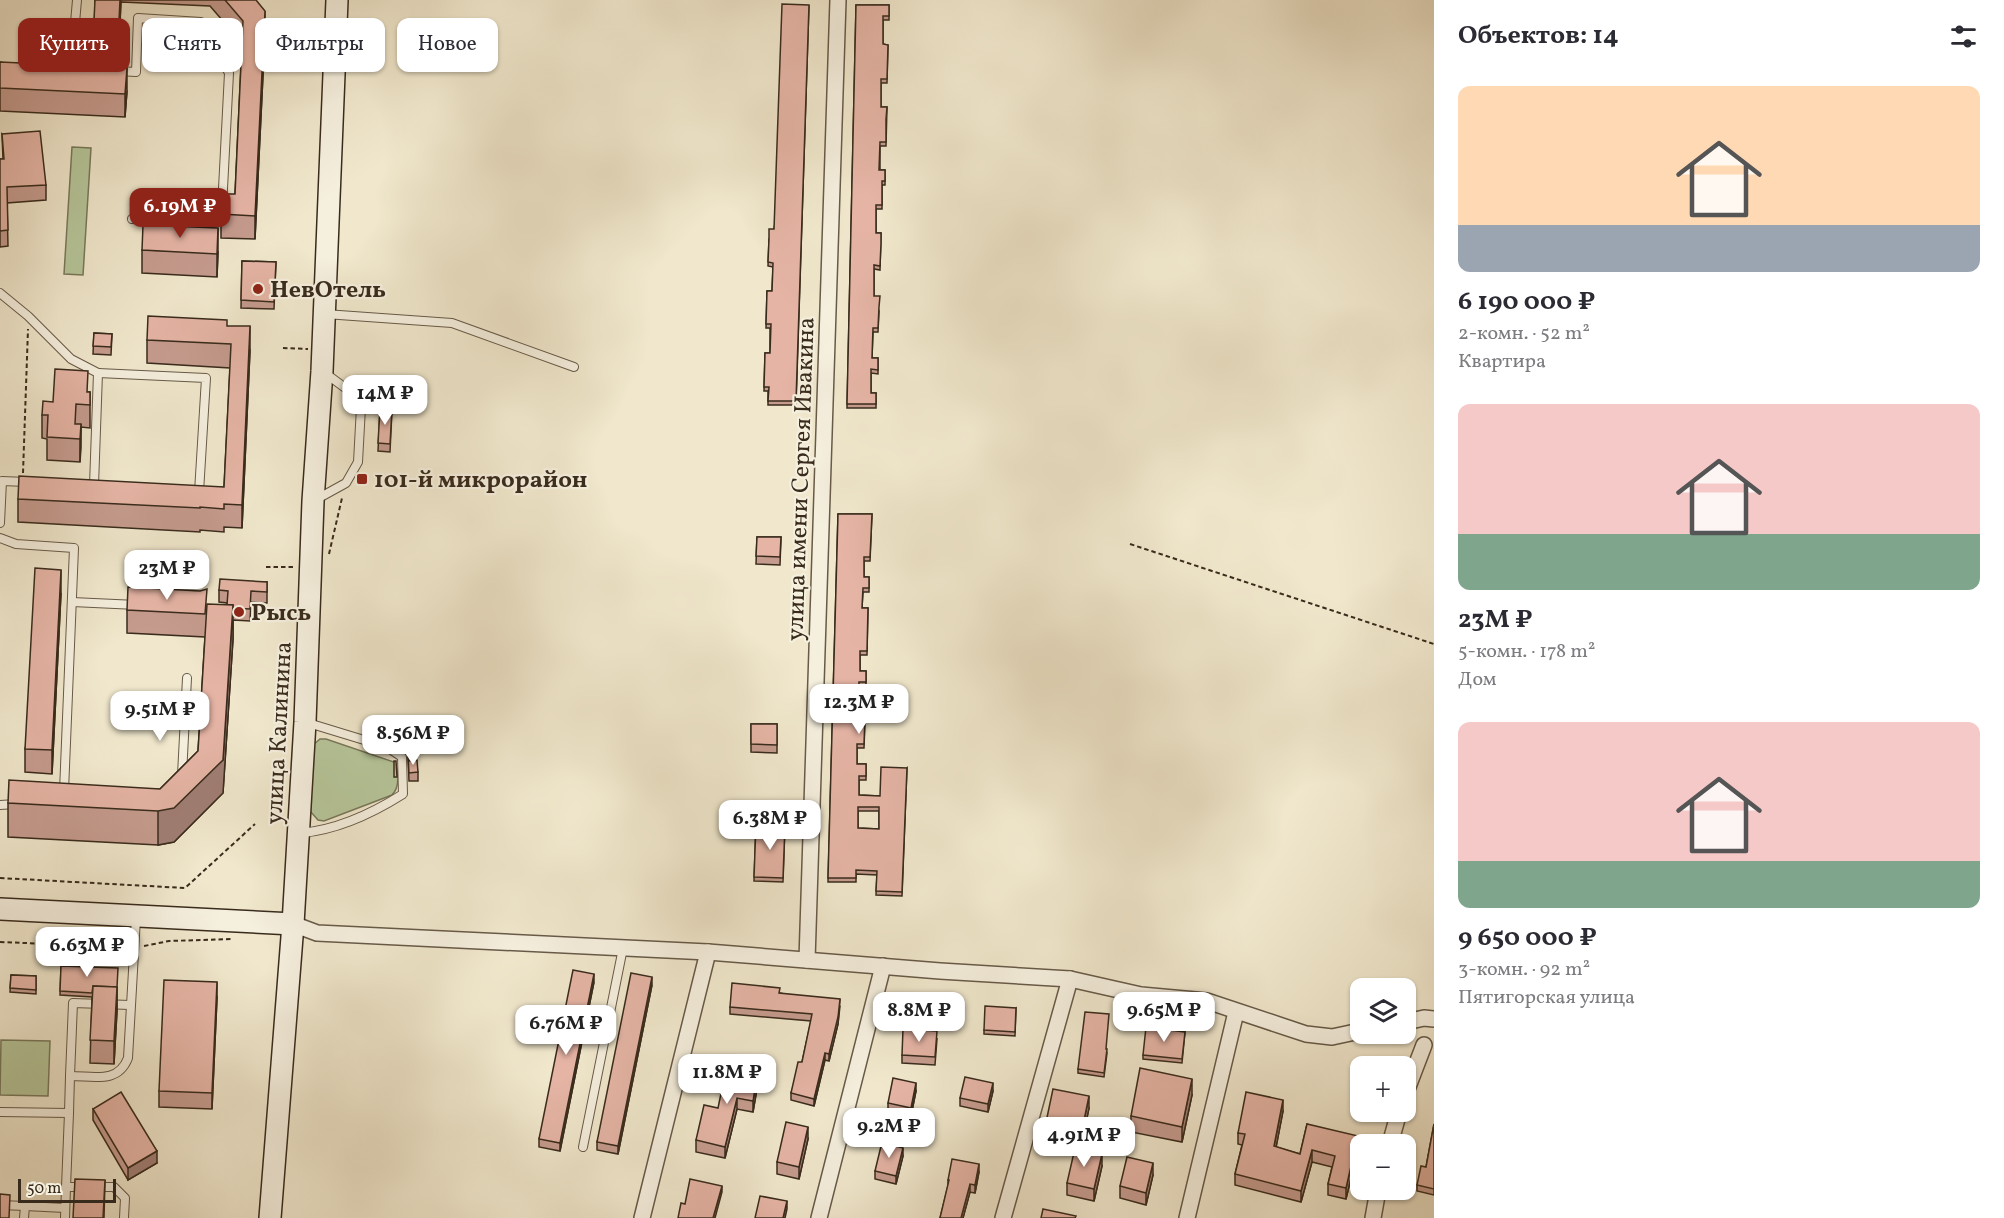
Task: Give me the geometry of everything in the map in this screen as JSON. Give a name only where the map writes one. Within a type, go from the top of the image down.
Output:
[{"type":"main road","name":"улица Калинина","points":[[270,1218],[299,833],[337,0]]},
{"type":"main road","points":[[0,909],[293,924]]},
{"type":"street","name":"улица имени Сергея Ивакина","points":[[807,960],[838,0]]},
{"type":"street","points":[[293,924],[317,933],[708,952],[1070,979],[1142,995],[1207,1001],[1306,1035],[1332,1037],[1350,1033]]},
{"type":"street","points":[[642,1218],[708,952]]},
{"type":"street","points":[[819,1218],[883,966]]},
{"type":"street","points":[[1003,1218],[1070,979]]},
{"type":"street","points":[[1187,1218],[1236,1012]]},
{"type":"street","points":[[1416,1020],[1434,1018]]},
{"type":"street","points":[[1416,1066],[1424,1045]]},
{"type":"street","points":[[1373,1218],[1376,1200]]},
{"type":"lane","points":[[75,18],[76,0]]},
{"type":"lane","points":[[130,71],[136,72],[138,18],[201,22],[229,73],[222,207],[201,221],[132,219]]},
{"type":"lane","points":[[0,293],[28,316],[71,359],[98,373],[206,378],[199,492],[188,491]]},
{"type":"lane","points":[[324,314],[452,322],[574,367]]},
{"type":"lane","points":[[313,501],[346,483],[358,462],[361,407],[348,390],[321,370]]},
{"type":"lane","points":[[94,485],[98,373]]},
{"type":"lane","points":[[0,523],[2,481],[35,483]]},
{"type":"lane","points":[[82,485],[105,486]]},
{"type":"lane","points":[[0,538],[16,544],[74,548],[64,800]]},
{"type":"lane","points":[[72,602],[142,605]]},
{"type":"lane","points":[[181,782],[188,678]]},
{"type":"lane","points":[[299,833],[322,831],[386,805],[403,794],[402,757],[387,747],[305,722]]},
{"type":"lane","points":[[0,805],[21,803]]},
{"type":"lane","points":[[70,1076],[113,1076],[123,1069],[128,1058],[136,916]]},
{"type":"lane","points":[[583,1147],[623,948]]},
{"type":"lane","points":[[65,1218],[73,1003],[130,1005]]},
{"type":"lane","points":[[0,1112],[69,1113]]},
{"type":"lane","points":[[66,1187],[114,1187],[125,1198],[124,1218]]},
{"type":"lane","points":[[0,1205],[65,1208]]},
{"type":"lane","points":[[24,1218],[25,1206]]},
{"type":"path","points":[[23,482],[28,316]]},
{"type":"path","points":[[1131,544],[1434,644]]},
{"type":"path","points":[[0,878],[185,888],[255,824]]},
{"type":"path","points":[[0,942],[135,948],[169,941],[233,939]]},
{"type":"green space","points":[[72,147],[91,148],[83,275],[64,274]]},
{"type":"green space","points":[[320,739],[394,762],[398,779],[395,792],[324,821],[318,820],[310,811],[313,745]]},
{"type":"green space","points":[[1,1040],[50,1041],[48,1096],[0,1095]]},
{"type":"building","points":[[95,0],[120,0],[119,18],[94,18]]},
{"type":"building","points":[[225,0],[256,0],[265,11],[265,18],[255,18],[255,72],[262,72],[255,216],[221,214],[222,194],[235,194],[241,72],[243,72],[243,18],[240,18]]},
{"type":"building","points":[[782,4],[809,5],[796,401],[768,401],[769,387],[764,387],[765,353],[770,353],[771,324],[766,324],[767,291],[772,291],[773,263],[768,262],[769,229],[774,229]]},
{"type":"building","points":[[856,5],[889,5],[889,16],[883,16],[883,44],[888,45],[887,79],[881,79],[881,107],[887,107],[886,142],[880,142],[879,170],[885,170],[885,181],[882,181],[882,205],[876,205],[876,233],[881,233],[880,266],[874,265],[874,296],[880,296],[878,328],[873,328],[872,358],[878,358],[878,370],[871,369],[871,393],[876,393],[876,404],[847,404]]},
{"type":"building","points":[[0,62],[18,63],[18,72],[127,72],[125,94],[0,88]]},
{"type":"building","points":[[40,131],[46,185],[7,187],[8,230],[0,231],[0,159],[4,159],[2,134]]},
{"type":"building","points":[[143,225],[218,228],[217,254],[142,250]]},
{"type":"building","name":"НевОтель","points":[[242,261],[276,262],[274,302],[241,300]]},
{"type":"building","points":[[148,316],[227,320],[227,326],[250,326],[242,505],[224,504],[224,509],[18,499],[19,476],[224,487],[231,344],[147,340]]},
{"type":"building","points":[[94,333],[112,334],[111,347],[93,346]]},
{"type":"building","points":[[55,369],[88,371],[87,392],[90,392],[90,405],[76,404],[75,424],[81,424],[80,439],[47,437],[48,415],[42,415],[43,401],[53,402]]},
{"type":"building","points":[[380,409],[392,409],[390,444],[378,443]]},
{"type":"building","points":[[838,514],[872,514],[870,557],[864,557],[864,577],[869,577],[869,588],[863,588],[862,608],[868,608],[867,651],[860,651],[860,671],[866,671],[866,682],[859,682],[858,705],[866,705],[866,716],[864,744],[857,744],[857,764],[866,764],[866,776],[859,776],[859,795],[880,796],[881,767],[907,768],[902,892],[876,891],[877,871],[856,870],[856,878],[828,878]],"holes":[[[858,807],[879,807],[879,829],[858,828]]]},
{"type":"building","points":[[757,537],[781,537],[780,557],[756,556]]},
{"type":"building","points":[[35,568],[61,570],[52,750],[25,749]]},
{"type":"building","points":[[220,579],[267,582],[267,592],[251,591],[250,609],[233,608],[233,605],[227,605],[228,591],[219,590]]},
{"type":"building","points":[[128,587],[200,591],[207,589],[205,614],[127,610]]},
{"type":"building","points":[[207,604],[233,605],[223,760],[174,808],[158,811],[8,803],[9,780],[160,789],[198,751]]},
{"type":"building","points":[[751,724],[777,724],[777,745],[751,744]]},
{"type":"building","points":[[408,756],[409,761],[417,760],[418,772],[409,773]]},
{"type":"building","points":[[394,761],[396,761],[397,777],[394,777]]},
{"type":"building","points":[[756,824],[785,825],[783,878],[754,877]]},
{"type":"building","points":[[61,966],[118,968],[117,987],[93,986],[92,993],[60,991]]},
{"type":"building","points":[[573,970],[594,974],[560,1143],[539,1139]]},
{"type":"building","points":[[631,973],[652,977],[618,1146],[597,1142]]},
{"type":"building","points":[[11,975],[36,976],[36,990],[10,988]]},
{"type":"building","points":[[164,980],[217,982],[212,1093],[159,1091]]},
{"type":"building","points":[[732,983],[780,988],[779,993],[840,999],[829,1054],[825,1053],[814,1099],[791,1093],[798,1062],[802,1062],[812,1014],[730,1007]]},
{"type":"building","points":[[93,986],[117,987],[114,1041],[90,1040]]},
{"type":"building","points":[[985,1006],[1016,1008],[1015,1032],[984,1030]]},
{"type":"building","points":[[1085,1012],[1109,1014],[1104,1073],[1078,1069]]},
{"type":"building","points":[[1146,1027],[1185,1032],[1182,1059],[1143,1055]]},
{"type":"building","points":[[903,1029],[937,1031],[935,1057],[902,1055]]},
{"type":"building","points":[[727,1065],[758,1071],[753,1101],[737,1098],[725,1147],[696,1140],[704,1105],[718,1108]]},
{"type":"building","points":[[1140,1068],[1192,1079],[1182,1127],[1131,1116]]},
{"type":"building","points":[[965,1077],[993,1083],[988,1104],[960,1098]]},
{"type":"building","points":[[893,1078],[916,1083],[911,1108],[888,1103]]},
{"type":"building","points":[[1053,1089],[1089,1096],[1081,1135],[1045,1127]]},
{"type":"building","points":[[121,1092],[157,1151],[128,1168],[93,1109]]},
{"type":"building","points":[[1246,1092],[1283,1100],[1274,1146],[1300,1154],[1307,1124],[1350,1134],[1350,1171],[1346,1188],[1328,1184],[1335,1156],[1312,1150],[1301,1191],[1235,1174],[1245,1134],[1238,1133]]},
{"type":"building","points":[[786,1122],[808,1127],[799,1167],[777,1162]]},
{"type":"building","points":[[1434,1124],[1434,1189],[1417,1185],[1421,1166],[1426,1167]]},
{"type":"building","points":[[882,1142],[903,1148],[896,1176],[875,1171]]},
{"type":"building","points":[[1075,1148],[1102,1154],[1094,1189],[1067,1183]]},
{"type":"building","points":[[1127,1157],[1153,1163],[1146,1193],[1120,1186]]},
{"type":"building","points":[[952,1159],[979,1164],[975,1185],[970,1184],[961,1218],[940,1218],[949,1180]]},
{"type":"building","points":[[75,1179],[105,1180],[103,1218],[73,1218]]},
{"type":"building","points":[[690,1179],[722,1186],[713,1218],[678,1218],[681,1203],[685,1204]]},
{"type":"building","points":[[0,1194],[10,1195],[9,1218],[0,1218]]},
{"type":"building","points":[[760,1196],[787,1201],[783,1218],[755,1218]]},
{"type":"building","points":[[1043,1209],[1076,1216],[1075,1218],[1041,1218]]},
{"type":"place","name":"НевОтель","points":[[258,289]]},
{"type":"place","name":"101-й микрорайон","points":[[362,479]]},
{"type":"place","name":"Рысь","points":[[239,612]]}]
